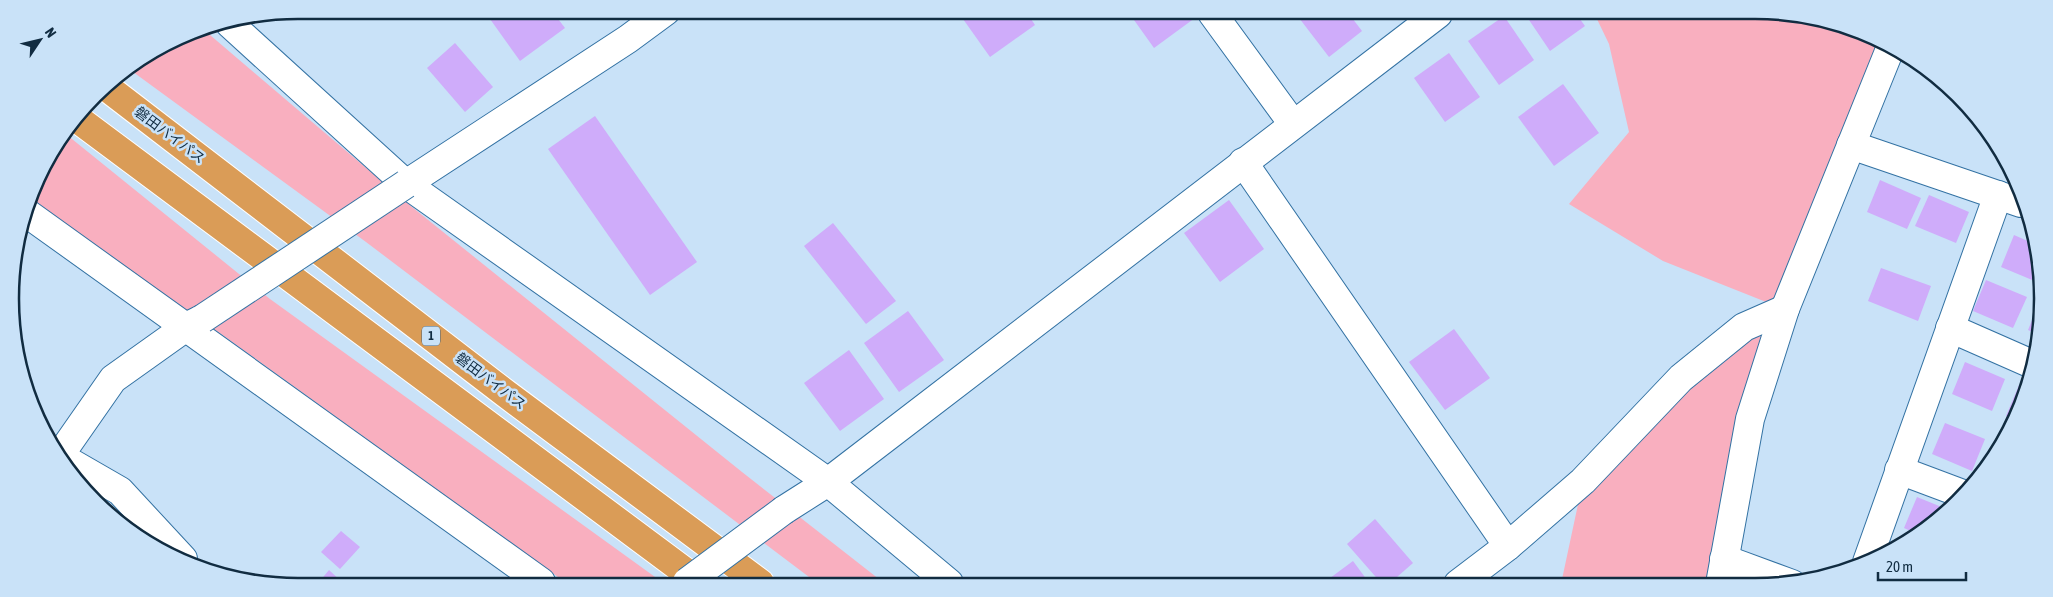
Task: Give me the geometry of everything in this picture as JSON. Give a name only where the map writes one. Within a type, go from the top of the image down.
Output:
[{"type":"highway","name":"磐田バイパス","points":[[111,91],[506,393],[755,578]]},
{"type":"highway","points":[[82,122],[694,578]]},
{"type":"street","points":[[64,451],[113,379],[194,323],[628,39],[655,19]]},
{"type":"street","points":[[1216,19],[1293,124]]},
{"type":"street","points":[[693,578],[784,510],[828,482],[1431,19]]},
{"type":"street","points":[[233,26],[406,184],[828,482],[943,578]]},
{"type":"street","points":[[1757,578],[1722,572],[1750,419],[1785,309],[1888,53]]},
{"type":"street","points":[[1851,145],[2010,199],[1950,328],[1870,553]]},
{"type":"street","points":[[1243,162],[1508,546]]},
{"type":"street","points":[[31,216],[194,323],[536,578]]},
{"type":"street","points":[[1466,578],[1508,546],[1583,481],[1682,378],[1744,327],[1785,309]]},
{"type":"street","points":[[1950,328],[2027,362]]},
{"type":"street","points":[[72,463],[120,491],[173,548]]},
{"type":"street","points":[[1899,470],[1956,492]]},
{"type":"shaded area","points":[[1597,19],[1773,19],[1827,28],[1862,40],[1889,54],[1785,309],[1723,578],[1562,578],[1583,481],[1673,386],[1784,309],[1663,261],[1569,204],[1629,132],[1609,44]]},
{"type":"shaded area","points":[[209,34],[412,207],[742,472],[878,578],[810,578],[366,242],[134,73],[159,56],[191,40]]},
{"type":"shaded area","points":[[70,137],[270,299],[656,578],[559,578],[221,334],[33,212],[40,191],[56,159]]},
{"type":"building","points":[[490,19],[558,19],[565,28],[520,61]]},
{"type":"building","points":[[963,19],[1031,19],[1035,25],[990,57]]},
{"type":"building","points":[[1133,19],[1194,19],[1154,48]]},
{"type":"building","points":[[1300,19],[1353,19],[1362,31],[1329,57]]},
{"type":"building","points":[[1500,19],[1506,19],[1534,60],[1499,85],[1468,41]]},
{"type":"building","points":[[1528,19],[1580,19],[1585,26],[1550,51]]},
{"type":"building","points":[[455,43],[493,87],[465,112],[427,68]]},
{"type":"building","points":[[1449,53],[1480,97],[1445,122],[1414,78]]},
{"type":"building","points":[[1563,84],[1599,133],[1554,166],[1518,117]]},
{"type":"building","points":[[595,116],[697,262],[650,295],[548,149]]},
{"type":"building","points":[[1880,180],[1921,198],[1907,229],[1867,212]]},
{"type":"building","points":[[1929,195],[1969,212],[1956,243],[1915,226]]},
{"type":"building","points":[[1229,200],[1264,249],[1220,282],[1184,233]]},
{"type":"building","points":[[833,223],[896,301],[866,324],[804,246]]},
{"type":"building","points":[[2014,235],[2028,241],[2034,281],[2001,267]]},
{"type":"building","points":[[1881,268],[1931,286],[1918,321],[1868,301]]},
{"type":"building","points":[[1986,280],[2027,297],[2013,328],[1973,311]]},
{"type":"building","points":[[908,311],[944,360],[899,392],[864,343]]},
{"type":"building","points":[[2034,315],[2032,332],[2028,330]]},
{"type":"building","points":[[1454,329],[1490,378],[1445,410],[1409,362]]},
{"type":"building","points":[[849,350],[884,399],[840,431],[804,383]]},
{"type":"building","points":[[1965,362],[2005,379],[1992,411],[1952,394]]},
{"type":"building","points":[[2020,385],[2013,406],[2008,417],[2006,416]]},
{"type":"building","points":[[1945,423],[1985,439],[1972,471],[1932,454]]},
{"type":"building","points":[[1917,497],[1941,507],[1910,531],[1904,528]]},
{"type":"building","points":[[1375,519],[1413,563],[1396,578],[1377,578],[1347,544]]},
{"type":"building","points":[[341,531],[360,547],[340,569],[321,552]]},
{"type":"building","points":[[1353,561],[1366,578],[1330,578]]},
{"type":"building","points":[[329,570],[338,578],[322,578]]}]
